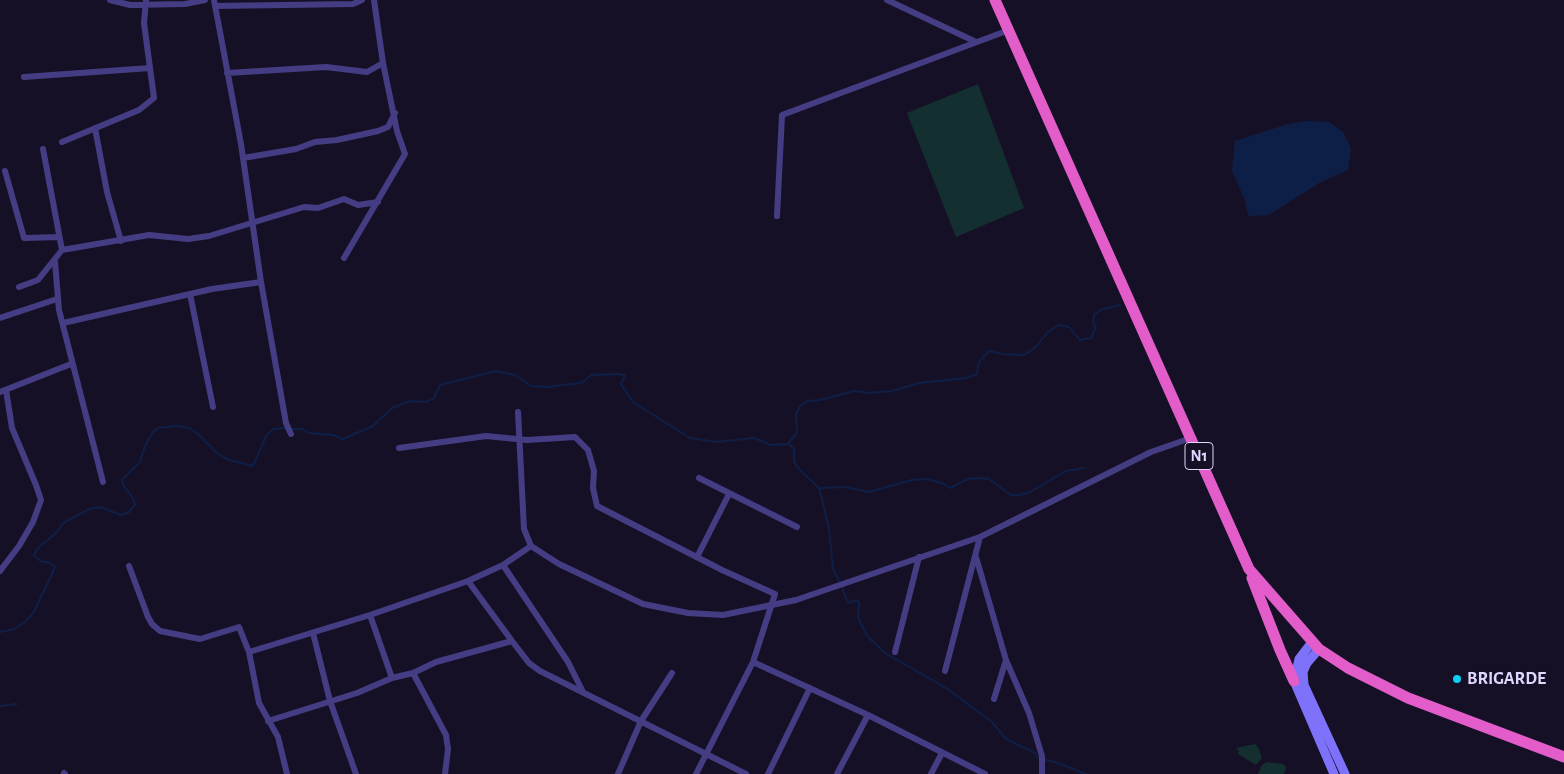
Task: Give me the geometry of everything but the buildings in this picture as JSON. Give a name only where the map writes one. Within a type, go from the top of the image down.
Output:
[{"type":"highway","name":"N1","points":[[996,0],[1249,569],[1316,645],[1348,668],[1391,691],[1564,757]]},
{"type":"highway","points":[[1249,569],[1294,681]]},
{"type":"main road","points":[[1316,645],[1299,659],[1294,671],[1294,681],[1334,774]]},
{"type":"main road","points":[[1316,645],[1302,679],[1345,774]]},
{"type":"main road","points":[[1328,759],[1337,756]]},
{"type":"street","points":[[110,0],[130,5],[145,2],[184,4],[205,0]]},
{"type":"street","points":[[291,434],[286,423],[261,282],[243,158],[215,3],[354,4],[362,0]]},
{"type":"street","points":[[344,258],[405,154],[383,63],[374,0]]},
{"type":"street","points":[[887,0],[974,41]]},
{"type":"street","points":[[62,142],[139,110],[154,98],[144,24],[145,2]]},
{"type":"street","points":[[777,216],[782,115],[974,41],[1008,30]]},
{"type":"street","points":[[227,73],[326,67],[367,72],[383,63]]},
{"type":"street","points":[[24,77],[150,68]]},
{"type":"street","points":[[243,158],[296,149],[315,142],[337,140],[378,131],[388,127],[395,113]]},
{"type":"street","points":[[95,128],[107,192],[121,241]]},
{"type":"street","points":[[19,287],[38,280],[55,262],[62,250],[43,148]]},
{"type":"street","points":[[5,171],[24,238],[59,237]]},
{"type":"street","points":[[62,250],[149,235],[188,239],[208,236],[304,207],[318,208],[344,199],[358,205],[378,202]]},
{"type":"street","points":[[55,262],[57,299],[71,364],[78,377],[103,482]]},
{"type":"street","points":[[63,322],[190,294],[261,282]]},
{"type":"street","points":[[190,294],[213,406]]},
{"type":"street","points":[[0,318],[57,299]]},
{"type":"street","points":[[0,571],[19,546],[33,522],[41,500],[12,428],[3,391],[71,364]]},
{"type":"street","points":[[518,412],[524,529],[531,546],[559,564],[644,604],[688,613],[723,615],[796,600],[844,582],[980,538],[1151,452],[1191,438]]},
{"type":"street","points":[[399,448],[486,436],[519,440],[575,436],[588,450],[594,471],[593,488],[597,506],[696,557],[776,594],[754,662],[696,774]]},
{"type":"street","points":[[699,478],[796,527]]},
{"type":"street","points":[[696,557],[729,494]]},
{"type":"street","points":[[945,671],[980,538]]},
{"type":"street","points":[[249,652],[370,616],[468,581],[503,565],[531,546]]},
{"type":"street","points":[[895,652],[919,557]]},
{"type":"street","points":[[976,557],[1006,660],[1029,713],[1042,759],[1042,774]]},
{"type":"street","points":[[503,565],[568,662],[582,690]]},
{"type":"street","points":[[129,566],[148,616],[152,624],[160,631],[200,639],[239,627],[249,652],[259,703],[278,737],[287,774]]},
{"type":"street","points":[[468,581],[512,641],[530,663],[540,671],[582,690],[705,755],[746,774]]},
{"type":"street","points":[[370,616],[392,678]]},
{"type":"street","points":[[313,633],[330,701],[356,774]]},
{"type":"street","points":[[268,721],[392,678],[413,673],[436,662],[512,641]]},
{"type":"street","points":[[994,699],[1006,660]]},
{"type":"street","points":[[754,662],[868,715],[985,774]]},
{"type":"street","points":[[413,673],[446,735],[448,749],[445,774]]},
{"type":"street","points":[[618,774],[641,721],[672,673]]},
{"type":"street","points":[[768,774],[810,688]]},
{"type":"street","points":[[838,774],[868,715]]},
{"type":"street","points":[[931,774],[942,753]]},
{"type":"green space","points":[[978,84],[1024,208],[956,237],[907,113]]},
{"type":"green space","points":[[1255,744],[1262,758],[1256,765],[1238,754],[1239,751],[1236,748]]},
{"type":"green space","points":[[1267,762],[1283,764],[1286,767],[1285,772],[1283,774],[1258,774],[1262,765]]},
{"type":"water","points":[[1307,121],[1329,122],[1344,133],[1351,149],[1348,170],[1319,183],[1269,215],[1248,216],[1245,200],[1232,171],[1235,141],[1288,124]]},
{"type":"waterway","points":[[290,429],[302,429],[309,433],[333,435],[343,439],[373,426],[392,408],[411,401],[426,402],[434,398],[440,385],[496,371],[515,375],[531,386],[546,387],[582,383],[591,375],[616,374],[625,375],[621,384],[633,402],[690,438],[717,442],[754,438],[771,445],[788,444],[797,433],[796,414],[800,406],[808,401],[820,400],[854,391],[869,393],[892,391],[919,383],[966,378],[977,374],[979,362],[989,351],[1024,355],[1036,347],[1047,333],[1059,325],[1069,327],[1080,340],[1091,338],[1096,327],[1093,323],[1094,315],[1101,310],[1120,305]]},
{"type":"waterway","points":[[0,632],[14,629],[25,622],[34,612],[55,567],[49,562],[42,562],[34,556],[37,549],[57,532],[63,523],[89,509],[100,507],[121,515],[129,512],[135,505],[122,480],[140,462],[145,446],[152,433],[158,428],[176,426],[189,428],[197,433],[218,454],[229,460],[253,466],[266,436],[273,429],[285,428]]},
{"type":"waterway","points":[[789,444],[794,449],[794,461],[797,467],[819,488],[829,529],[833,569],[840,583]]},
{"type":"waterway","points":[[820,488],[845,487],[869,492],[912,480],[927,479],[942,483],[950,488],[968,479],[980,478],[989,479],[1011,495],[1020,495],[1030,492],[1066,471],[1084,468]]},
{"type":"waterway","points":[[842,587],[848,603],[856,600],[859,602],[858,617],[867,636],[885,653],[946,688],[992,722],[1006,739],[1035,753],[1038,758],[1058,763],[1086,774]]},
{"type":"waterway","points":[[0,706],[17,704]]},
{"type":"place","name":"BRIGARDE","points":[[1457,679]]}]
